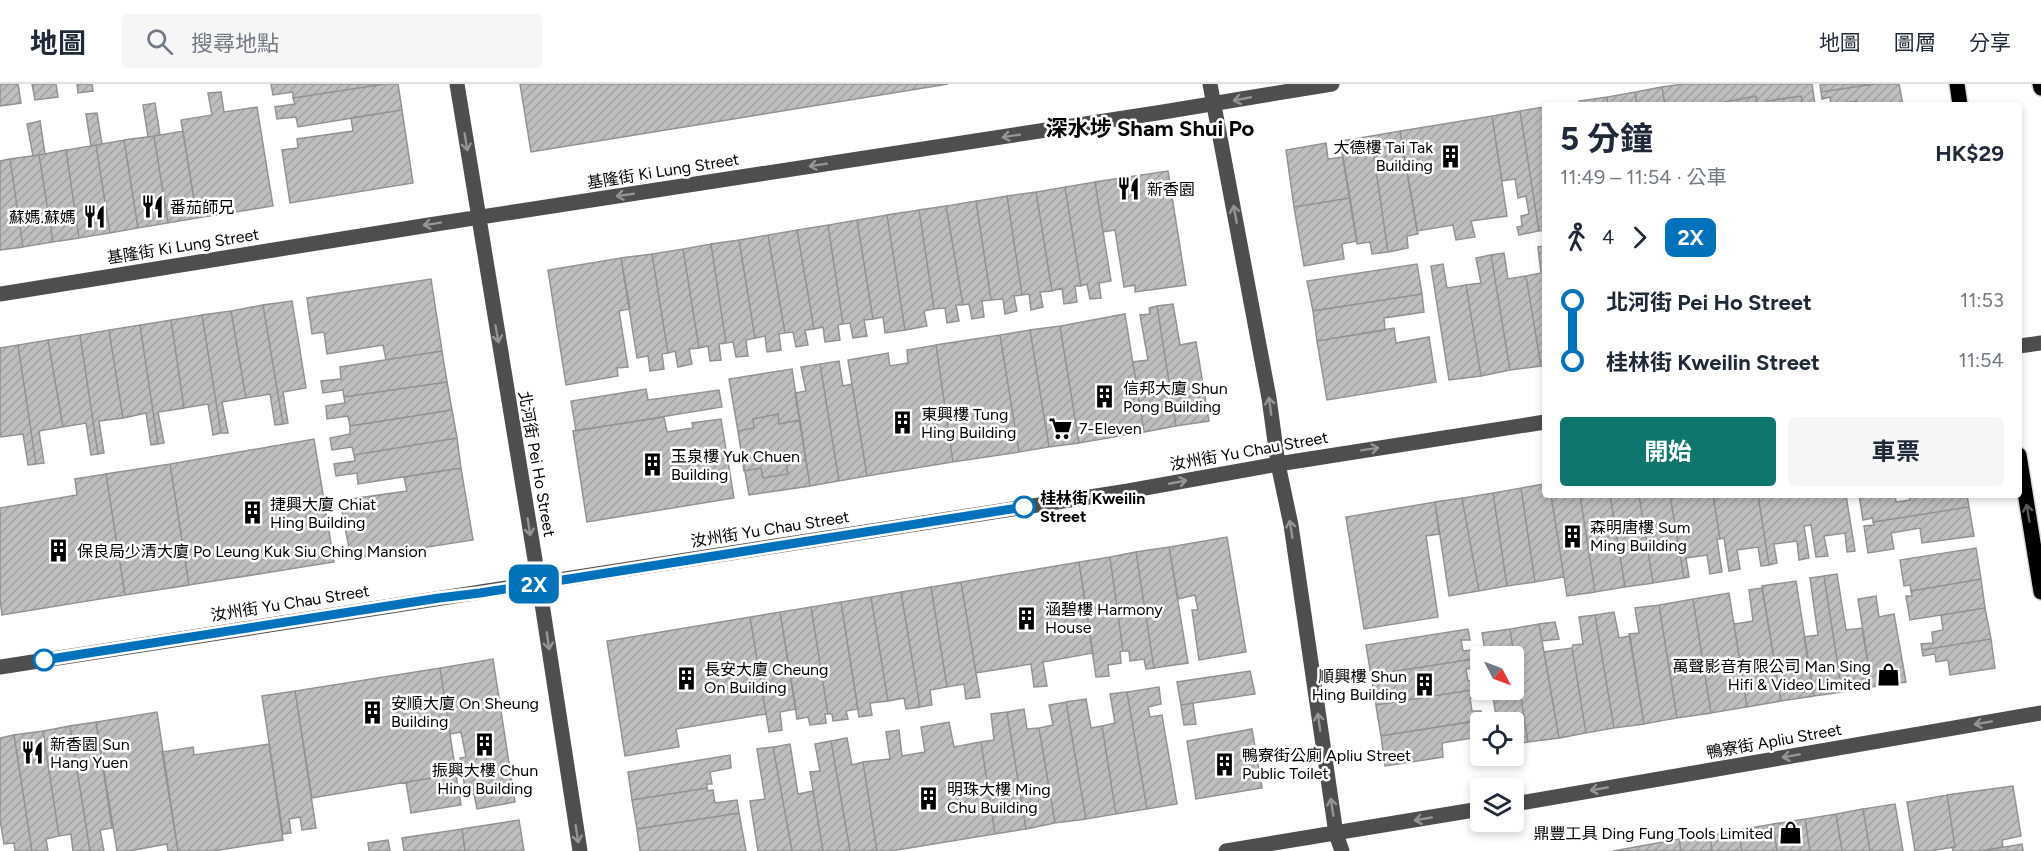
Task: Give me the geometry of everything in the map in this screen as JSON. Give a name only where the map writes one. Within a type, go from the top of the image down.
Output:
[{"type":"main road","points":[[1957,84],[1960,102]]},
{"type":"main road","points":[[2022,474],[2041,592]]},
{"type":"street","name":"北河街 Pei Ho Street","points":[[457,84],[580,851]]},
{"type":"street","points":[[1210,84],[1269,398],[1336,834],[1342,851]]},
{"type":"street","name":"基隆街 Ki Lung Street","points":[[0,294],[1332,84]]},
{"type":"street","points":[[2022,346],[2041,343]]},
{"type":"street","name":"汝州街 Yu Chau Street","points":[[0,667],[1128,491],[1278,464],[1542,422]]},
{"type":"street","name":"鴨寮街 Apliu Street","points":[[1524,802],[2041,713]]},
{"type":"street","points":[[1226,851],[1470,811]]},
{"type":"building","points":[[0,84],[18,84],[21,103],[0,106]]},
{"type":"building","points":[[32,84],[56,84],[58,97],[35,100]]},
{"type":"building","points":[[77,84],[92,84],[93,91],[78,93]]},
{"type":"building","points":[[271,84],[385,84],[293,98],[293,92],[273,95]]},
{"type":"building","points":[[398,84],[402,110],[298,127],[296,117],[277,119],[275,107],[295,104],[293,98]]},
{"type":"building","points":[[520,84],[948,84],[531,152]]},
{"type":"building","points":[[1683,84],[1812,84],[1815,102],[1664,102],[1662,87]]},
{"type":"building","points":[[1875,84],[1821,92],[1820,85]]},
{"type":"building","points":[[1875,84],[1899,84],[1902,102],[1831,102],[1830,97],[1822,99],[1821,92]]},
{"type":"building","points":[[1662,87],[1664,102],[1637,102],[1635,92]]},
{"type":"building","points":[[221,92],[224,112],[257,107],[273,206],[197,218],[181,120],[212,115],[208,93]]},
{"type":"building","points":[[1635,92],[1637,102],[1608,102],[1607,97]]},
{"type":"building","points":[[1756,96],[1757,102],[1725,102]]},
{"type":"building","points":[[1801,96],[1802,102],[1767,102]]},
{"type":"building","points":[[1607,97],[1608,102],[1579,102]]},
{"type":"building","points":[[155,103],[160,135],[148,137],[143,105]]},
{"type":"building","points":[[1542,107],[1542,230],[1539,231],[1520,111]]},
{"type":"building","points":[[402,110],[413,183],[290,203],[282,150],[298,148],[297,139],[353,131],[351,118]]},
{"type":"building","points":[[1520,111],[1539,231],[1519,235],[1517,227],[1522,226],[1521,216],[1529,214],[1526,196],[1518,198],[1515,179],[1502,181],[1492,116]]},
{"type":"building","points":[[97,113],[102,144],[91,146],[86,114]]},
{"type":"building","name":"大德樓 Tai Tak Building","points":[[1492,116],[1507,216],[1471,221],[1475,237],[1456,240],[1453,225],[1417,231],[1400,131]]},
{"type":"building","points":[[40,121],[45,154],[33,156],[27,124]]},
{"type":"building","points":[[183,131],[197,218],[168,223],[154,136]]},
{"type":"building","points":[[1400,131],[1418,234],[1407,236],[1408,248],[1388,252],[1371,136]]},
{"type":"building","points":[[154,136],[168,223],[138,228],[124,140]]},
{"type":"building","points":[[1371,136],[1388,252],[1372,254],[1370,242],[1357,244],[1340,141]]},
{"type":"building","points":[[124,140],[138,228],[110,233],[96,145]]},
{"type":"building","points":[[1326,143],[1328,159],[1343,157],[1350,198],[1294,207],[1286,150]]},
{"type":"building","points":[[96,145],[110,233],[79,238],[66,150]]},
{"type":"building","points":[[66,150],[79,238],[53,242],[39,155]]},
{"type":"building","points":[[39,155],[53,242],[23,247],[10,159]]},
{"type":"building","points":[[10,159],[23,247],[0,250],[0,161]]},
{"type":"building","points":[[1168,171],[1186,285],[1135,292],[1135,285],[1124,287],[1115,230],[1103,232],[1095,182]]},
{"type":"building","points":[[1095,182],[1111,281],[1099,283],[1101,298],[1090,299],[1087,284],[1081,286],[1065,187]]},
{"type":"building","points":[[1065,187],[1081,286],[1075,286],[1077,302],[1064,304],[1062,288],[1052,291],[1036,192]]},
{"type":"building","points":[[1036,192],[1052,291],[1040,292],[1043,307],[1031,310],[1029,294],[1022,295],[1007,196]]},
{"type":"building","points":[[1007,196],[1022,295],[1014,296],[1017,311],[1005,314],[1003,299],[991,300],[976,201]]},
{"type":"building","points":[[1350,198],[1357,241],[1342,244],[1344,259],[1304,266],[1294,207]]},
{"type":"building","points":[[976,201],[991,300],[982,301],[984,317],[972,319],[969,304],[963,305],[946,206]]},
{"type":"building","points":[[946,206],[963,305],[956,305],[959,321],[947,323],[945,308],[934,309],[919,210]]},
{"type":"building","points":[[919,210],[934,309],[924,311],[927,326],[905,330],[887,215]]},
{"type":"building","points":[[887,215],[905,330],[885,333],[883,317],[873,319],[857,220]]},
{"type":"building","points":[[857,220],[873,319],[864,320],[867,336],[853,338],[850,323],[843,324],[828,225]]},
{"type":"building","points":[[828,225],[843,324],[838,325],[840,340],[825,342],[823,327],[814,329],[797,230]]},
{"type":"building","points":[[797,230],[814,329],[805,330],[808,345],[796,347],[793,332],[785,333],[768,235]]},
{"type":"building","points":[[768,235],[785,333],[779,334],[781,350],[767,352],[765,336],[755,338],[739,240]]},
{"type":"building","points":[[739,240],[755,338],[746,340],[748,356],[736,357],[733,342],[726,343],[711,244]]},
{"type":"building","points":[[711,244],[726,343],[719,344],[721,360],[710,361],[708,346],[699,348],[683,249]]},
{"type":"building","points":[[1542,246],[1541,366],[1526,276],[1541,273],[1538,247]]},
{"type":"building","points":[[683,249],[699,348],[689,349],[692,364],[678,367],[675,351],[668,353],[652,254]]},
{"type":"building","points":[[1504,253],[1508,279],[1526,276],[1541,366],[1510,370],[1491,255]]},
{"type":"building","points":[[652,254],[668,353],[662,354],[664,369],[650,371],[648,356],[637,358],[621,258]]},
{"type":"building","points":[[1491,255],[1510,370],[1481,376],[1466,285],[1481,283],[1476,258]]},
{"type":"building","points":[[621,258],[630,309],[619,311],[628,367],[617,368],[618,376],[566,385],[548,270]]},
{"type":"building","points":[[1417,264],[1422,294],[1313,311],[1307,281]]},
{"type":"building","points":[[1443,264],[1447,288],[1466,285],[1481,376],[1449,380],[1431,266]]},
{"type":"building","points":[[431,279],[442,351],[386,360],[383,345],[327,354],[324,332],[312,334],[307,298]]},
{"type":"building","points":[[1422,294],[1424,312],[1384,318],[1385,330],[1317,341],[1313,311]]},
{"type":"building","points":[[292,301],[306,388],[283,392],[288,423],[283,424],[263,305]]},
{"type":"building","points":[[1173,304],[1180,345],[1196,342],[1209,421],[1176,426],[1157,306]]},
{"type":"building","points":[[263,305],[283,424],[275,425],[270,394],[246,398],[231,311]]},
{"type":"building","points":[[1157,306],[1176,426],[1144,432],[1133,362],[1148,360],[1140,315],[1150,314],[1149,308]]},
{"type":"building","points":[[231,311],[246,398],[222,402],[228,433],[221,433],[202,315]]},
{"type":"building","name":"信邦大廈 Shun Pong Building","points":[[1125,314],[1144,432],[1079,443],[1060,326]]},
{"type":"building","points":[[202,315],[221,433],[213,435],[208,404],[184,408],[171,320]]},
{"type":"building","points":[[171,320],[184,408],[158,412],[164,443],[158,444],[140,325]]},
{"type":"building","points":[[140,325],[158,444],[151,445],[146,413],[123,418],[109,330]]},
{"type":"building","points":[[1060,326],[1079,443],[1049,447],[1030,330]]},
{"type":"building","points":[[1394,328],[1396,343],[1429,337],[1436,382],[1327,400],[1317,341]]},
{"type":"building","points":[[109,330],[123,418],[99,421],[104,453],[98,454],[80,335]]},
{"type":"building","points":[[1030,330],[1049,447],[1019,452],[1000,335]]},
{"type":"building","points":[[80,335],[98,454],[91,455],[86,423],[63,427],[48,340]]},
{"type":"building","points":[[1000,335],[1019,452],[953,462],[936,345]]},
{"type":"building","points":[[48,340],[63,427],[39,431],[44,463],[36,464],[18,345]]},
{"type":"building","points":[[18,345],[36,464],[28,465],[23,434],[1,437],[0,433],[0,348]]},
{"type":"building","name":"東興樓 Tung Hing Building","points":[[936,345],[953,462],[867,476],[848,360],[888,353],[890,366],[908,363],[907,350]]},
{"type":"building","points":[[442,351],[447,382],[344,397],[343,390],[323,393],[321,381],[341,379],[340,367]]},
{"type":"building","points":[[839,361],[843,386],[852,384],[867,476],[839,481],[820,364]]},
{"type":"building","points":[[820,364],[839,481],[810,486],[795,393],[806,391],[801,367]]},
{"type":"building","points":[[792,369],[810,486],[749,495],[729,379]]},
{"type":"building","points":[[447,382],[452,410],[350,426],[348,416],[327,419],[326,406],[345,403],[344,397]]},
{"type":"building","points":[[646,389],[648,400],[719,390],[722,407],[576,431],[571,401]]},
{"type":"building","points":[[452,410],[457,438],[354,455],[352,447],[332,450],[330,438],[350,434],[350,426]]},
{"type":"building","points":[[778,414],[779,424],[800,420],[806,460],[786,464],[788,474],[763,478],[761,468],[744,471],[738,431],[754,428],[753,419]]},
{"type":"building","name":"玉泉樓 Yuk Chuen Building","points":[[664,417],[667,432],[693,428],[692,423],[721,419],[734,498],[587,522],[573,431]]},
{"type":"building","points":[[457,438],[461,468],[358,484],[357,473],[336,476],[334,464],[355,461],[354,455]]},
{"type":"building","name":"捷興大廈 Chiat Hing Building","points":[[314,439],[334,562],[189,585],[170,464]]},
{"type":"building","points":[[170,464],[189,585],[125,595],[106,474]]},
{"type":"building","points":[[461,468],[473,540],[351,559],[342,511],[353,508],[351,499],[407,491],[404,477]]},
{"type":"building","name":"保良局少清大廈 Po Leung Kuk Siu Ching Mansion","points":[[106,474],[125,595],[2,615],[0,508],[77,495],[75,479]]},
{"type":"building","points":[[1542,484],[1542,498],[1551,498],[1564,577],[1535,582],[1521,488]]},
{"type":"building","points":[[1521,488],[1535,582],[1507,586],[1493,493]]},
{"type":"building","points":[[1493,493],[1507,586],[1479,591],[1462,498]]},
{"type":"building","points":[[1462,498],[1479,591],[1449,596],[1435,502]]},
{"type":"building","name":"森明唐樓 Sum Ming Building","points":[[1551,498],[1580,498],[1595,592],[1567,596]]},
{"type":"building","points":[[1580,498],[1610,498],[1625,587],[1595,592]]},
{"type":"building","points":[[1610,498],[1639,498],[1653,583],[1625,587]]},
{"type":"building","points":[[1639,498],[1671,498],[1684,578],[1653,583]]},
{"type":"building","points":[[1671,498],[1713,498],[1722,572],[1710,574],[1707,555],[1686,558],[1689,577],[1684,578]]},
{"type":"building","points":[[1713,498],[1758,498],[1769,565],[1761,566],[1758,547],[1737,550],[1740,569],[1729,571],[1724,538],[1720,539]]},
{"type":"building","points":[[1758,498],[1846,498],[1855,551],[1847,552],[1845,533],[1824,536],[1828,556],[1816,557],[1811,525],[1804,526],[1809,558],[1799,560],[1797,541],[1774,544],[1777,563],[1769,565]]},
{"type":"building","points":[[1859,498],[1895,498],[1896,502],[1910,500],[1910,498],[1968,498],[1969,507],[1873,522],[1873,518],[1863,520]]},
{"type":"building","points":[[1435,502],[1439,534],[1426,536],[1438,617],[1364,629],[1346,517]]},
{"type":"building","points":[[1969,507],[1974,536],[1922,543],[1920,528],[1891,533],[1894,549],[1868,553],[1864,526],[1874,525],[1873,522]]},
{"type":"building","points":[[1227,537],[1246,652],[1199,660],[1192,610],[1198,610],[1195,595],[1178,599],[1169,547]]},
{"type":"building","points":[[1169,547],[1188,663],[1154,668],[1136,552]]},
{"type":"building","points":[[1976,548],[1981,579],[1911,591],[1910,585],[1904,586],[1900,560]]},
{"type":"building","points":[[1136,552],[1154,668],[1146,669],[1144,659],[1130,661],[1129,651],[1123,651],[1110,557]]},
{"type":"building","points":[[1110,557],[1123,651],[1120,652],[1121,663],[1108,665],[1109,676],[1096,677],[1079,562]]},
{"type":"building","name":"涵碧樓 Harmony House","points":[[1079,562],[1093,653],[1043,662],[1047,686],[1034,687],[1031,664],[976,673],[961,582]]},
{"type":"building","points":[[1837,574],[1846,630],[1862,628],[1872,687],[1842,692],[1824,576]]},
{"type":"building","points":[[1824,576],[1842,692],[1814,696],[1804,637],[1818,635],[1810,578]]},
{"type":"building","points":[[1981,579],[1985,608],[1910,620],[1906,596],[1912,596],[1911,591]]},
{"type":"building","points":[[1796,581],[1814,696],[1781,701],[1762,586]]},
{"type":"building","points":[[961,582],[980,697],[966,699],[964,684],[947,687],[931,587]]},
{"type":"building","points":[[931,587],[947,687],[930,690],[932,705],[920,707],[901,592]]},
{"type":"building","points":[[1762,588],[1781,701],[1747,707],[1734,624],[1753,621],[1749,590]]},
{"type":"building","points":[[901,592],[920,707],[906,709],[904,698],[888,701],[871,597]]},
{"type":"building","points":[[1729,593],[1747,707],[1711,713],[1693,599]]},
{"type":"building","points":[[1876,596],[1879,617],[1894,614],[1906,682],[1872,687],[1858,599]]},
{"type":"building","points":[[871,597],[888,701],[870,703],[872,715],[859,717],[841,602]]},
{"type":"building","points":[[1693,599],[1711,713],[1677,718],[1659,605]]},
{"type":"building","points":[[841,602],[858,709],[846,711],[848,719],[833,721],[832,714],[828,714],[811,607]]},
{"type":"building","points":[[1659,605],[1677,718],[1644,724],[1629,634],[1639,633],[1635,608]]},
{"type":"building","points":[[811,607],[828,714],[825,714],[826,723],[810,725],[808,717],[797,719],[780,612]]},
{"type":"building","points":[[1985,608],[1991,639],[1922,650],[1921,644],[1933,643],[1932,632],[1943,630],[1941,615]]},
{"type":"building","points":[[780,612],[796,709],[780,712],[782,730],[769,732],[750,617]]},
{"type":"building","points":[[1614,612],[1619,638],[1630,636],[1644,724],[1614,728],[1595,615]]},
{"type":"building","points":[[1595,615],[1614,728],[1586,733],[1572,648],[1573,645],[1583,644],[1579,617]]},
{"type":"building","name":"長安大廈 Cheung On Building","points":[[750,617],[766,714],[676,729],[679,747],[625,756],[607,641]]},
{"type":"building","points":[[1555,622],[1559,639],[1542,641],[1539,624]]},
{"type":"building","points":[[1539,624],[1559,738],[1528,742],[1521,700],[1524,700],[1524,646],[1513,646],[1510,629]]},
{"type":"building","name":"順興樓 Shun Hing Building","points":[[1468,629],[1470,640],[1461,640],[1463,651],[1470,650],[1470,669],[1466,669],[1468,681],[1470,681],[1470,700],[1472,711],[1481,712],[1470,712],[1470,722],[1381,736],[1366,645]]},
{"type":"building","points":[[1468,629],[1470,640],[1461,640],[1463,651],[1470,650],[1470,659],[1371,675],[1366,645]]},
{"type":"building","points":[[1510,629],[1513,646],[1484,646],[1482,633]]},
{"type":"building","points":[[1991,639],[1995,668],[1950,675],[1948,660],[1936,662],[1935,654],[1923,656],[1922,650]]},
{"type":"building","points":[[1572,648],[1586,733],[1559,738],[1544,652]]},
{"type":"building","name":"振興大樓 Chun Hing Building","points":[[493,659],[515,802],[477,809],[474,794],[466,795],[460,758],[466,757],[461,732],[450,734],[440,668]]},
{"type":"building","points":[[1470,659],[1470,669],[1466,669],[1470,690],[1376,705],[1371,675]]},
{"type":"building","name":"安順大廈 On Sheung Building","points":[[440,668],[456,774],[312,798],[295,691]]},
{"type":"building","points":[[1250,671],[1255,694],[1181,705],[1177,682]]},
{"type":"building","points":[[1159,687],[1161,704],[1148,707],[1150,717],[1162,715],[1177,804],[1147,809],[1127,692]]},
{"type":"building","points":[[1470,690],[1472,711],[1481,712],[1470,712],[1470,722],[1381,736],[1376,705]]},
{"type":"building","points":[[295,691],[316,828],[302,830],[300,817],[289,819],[291,833],[283,834],[262,696]]},
{"type":"building","points":[[1127,692],[1147,809],[1116,814],[1102,726],[1115,723],[1110,694]]},
{"type":"building","points":[[1086,699],[1091,728],[1102,726],[1116,814],[1086,819],[1066,702]]},
{"type":"building","points":[[1494,700],[1521,700],[1523,712],[1495,712]]},
{"type":"building","points":[[1066,702],[1086,819],[1055,823],[1039,728],[1053,725],[1049,705]]},
{"type":"building","points":[[1193,703],[1196,724],[1184,725],[1181,705]]},
{"type":"building","points":[[1024,709],[1027,729],[1039,728],[1055,823],[1026,829],[1007,712]]},
{"type":"building","points":[[157,712],[178,851],[168,851],[167,844],[117,851],[96,722]]},
{"type":"building","points":[[1007,712],[1026,829],[995,834],[981,742],[994,740],[991,714]]},
{"type":"building","points":[[1524,717],[1528,742],[1524,743]]},
{"type":"building","points":[[96,722],[112,828],[100,830],[104,851],[90,851],[70,726]]},
{"type":"building","name":"明珠大樓 Ming Chu Building","points":[[949,722],[954,747],[981,742],[995,834],[891,851],[877,851],[863,762],[890,759],[886,732],[899,730],[902,756],[925,752],[921,727]]},
{"type":"building","points":[[1470,722],[1470,738],[1442,743],[1443,757],[1385,766],[1381,736]]},
{"type":"building","points":[[70,726],[90,851],[73,851],[71,834],[59,836],[43,731]]},
{"type":"building","name":"鴨寮街公廁 Apliu Street Public Toilet","points":[[1252,729],[1262,788],[1196,799],[1187,741]]},
{"type":"building","points":[[43,731],[59,836],[46,839],[48,851],[32,851],[14,735]]},
{"type":"building","points":[[14,735],[32,851],[15,851],[14,843],[4,844],[0,820],[0,738]]},
{"type":"building","points":[[847,738],[852,765],[863,762],[877,851],[850,851],[831,741]]},
{"type":"building","points":[[831,741],[850,851],[823,851],[810,772],[820,771],[815,744]]},
{"type":"building","points":[[269,744],[283,840],[213,851],[178,851],[162,752],[193,747],[194,755]]},
{"type":"building","points":[[790,744],[798,794],[813,791],[823,851],[792,851],[773,747]]},
{"type":"building","points":[[773,747],[792,851],[758,851],[750,801],[765,799],[757,749]]},
{"type":"building","points":[[730,755],[731,768],[710,772],[712,784],[707,784],[707,788],[632,800],[628,772]]},
{"type":"building","points":[[456,774],[461,805],[411,813],[406,782]]},
{"type":"building","points":[[2013,786],[2021,836],[2002,840],[2003,847],[1980,851],[1953,851],[1952,847],[1955,847],[1947,795]]},
{"type":"building","points":[[707,788],[708,791],[713,790],[715,803],[737,800],[739,813],[637,829],[632,800]]},
{"type":"building","points":[[1947,795],[1955,847],[1915,851],[1907,802]]},
{"type":"building","points":[[1895,804],[1903,851],[1870,851],[1863,809]]},
{"type":"building","points":[[1863,809],[1870,851],[1842,851],[1836,814]]},
{"type":"building","points":[[739,813],[746,851],[640,851],[637,829]]},
{"type":"building","points":[[1836,814],[1842,851],[1810,851],[1805,819]]},
{"type":"building","points":[[1805,819],[1810,851],[1777,851],[1773,824]]},
{"type":"building","points":[[519,820],[524,851],[465,851],[462,829]]},
{"type":"building","points":[[1773,824],[1777,851],[1742,851],[1738,830]]},
{"type":"building","points":[[462,829],[465,851],[404,851],[402,838]]},
{"type":"building","points":[[1738,830],[1742,851],[1712,851],[1710,835]]},
{"type":"building","points":[[1710,835],[1712,851],[1681,851],[1679,839]]},
{"type":"building","points":[[1679,839],[1681,851],[1613,851]]},
{"type":"building","points":[[388,840],[390,851],[369,851],[368,843]]},
{"type":"building","points":[[2022,844],[2023,851],[1980,851],[1993,849]]},
{"type":"bus line","name":"2X","points":[[44,660],[1024,507]]},
{"type":"place","name":"大德樓 Tai Tak Building","points":[[1451,156]]},
{"type":"place","name":"新香園","points":[[1129,189]]},
{"type":"place","name":"番茄師兄","points":[[152,207]]},
{"type":"place","name":"蘇媽.蘇媽","points":[[94,217]]},
{"type":"place","name":"信邦大廈 Shun Pong Building","points":[[1105,397]]},
{"type":"place","name":"東興樓 Tung Hing Building","points":[[903,423]]},
{"type":"place","name":"7-Eleven","points":[[1061,428]]},
{"type":"place","name":"玉泉樓 Yuk Chuen Building","points":[[653,465]]},
{"type":"place","name":"桂林街 Kweilin Street","points":[[1024,507]]},
{"type":"place","name":"捷興大廈 Chiat Hing Building","points":[[252,513]]},
{"type":"place","name":"森明唐樓 Sum Ming Building","points":[[1572,536]]},
{"type":"place","name":"保良局少清大廈 Po Leung Kuk Siu Ching Mansion","points":[[59,551]]},
{"type":"place","name":"涵碧樓 Harmony House","points":[[1027,618]]},
{"type":"place","name":"萬聲影音有限公司 Man Sing Hifi & Video Limited","points":[[1889,675]]},
{"type":"place","name":"長安大廈 Cheung On Building","points":[[686,678]]},
{"type":"place","name":"順興樓 Shun Hing Building","points":[[1425,685]]},
{"type":"place","name":"安順大廈 On Sheung Building","points":[[373,712]]},
{"type":"place","name":"振興大樓 Chun Hing Building","points":[[485,745]]},
{"type":"place","name":"新香園 Sun Hang Yuen","points":[[32,753]]},
{"type":"place","name":"鴨寮街公廁 Apliu Street Public Toilet","points":[[1224,764]]},
{"type":"place","name":"明珠大樓 Ming Chu Building","points":[[929,798]]},
{"type":"place","name":"鼎豐工具 Ding Fung Tools Limited","points":[[1791,833]]},
{"type":"district","name":"深水埗 Sham Shui Po","points":[[1150,128]]}]
